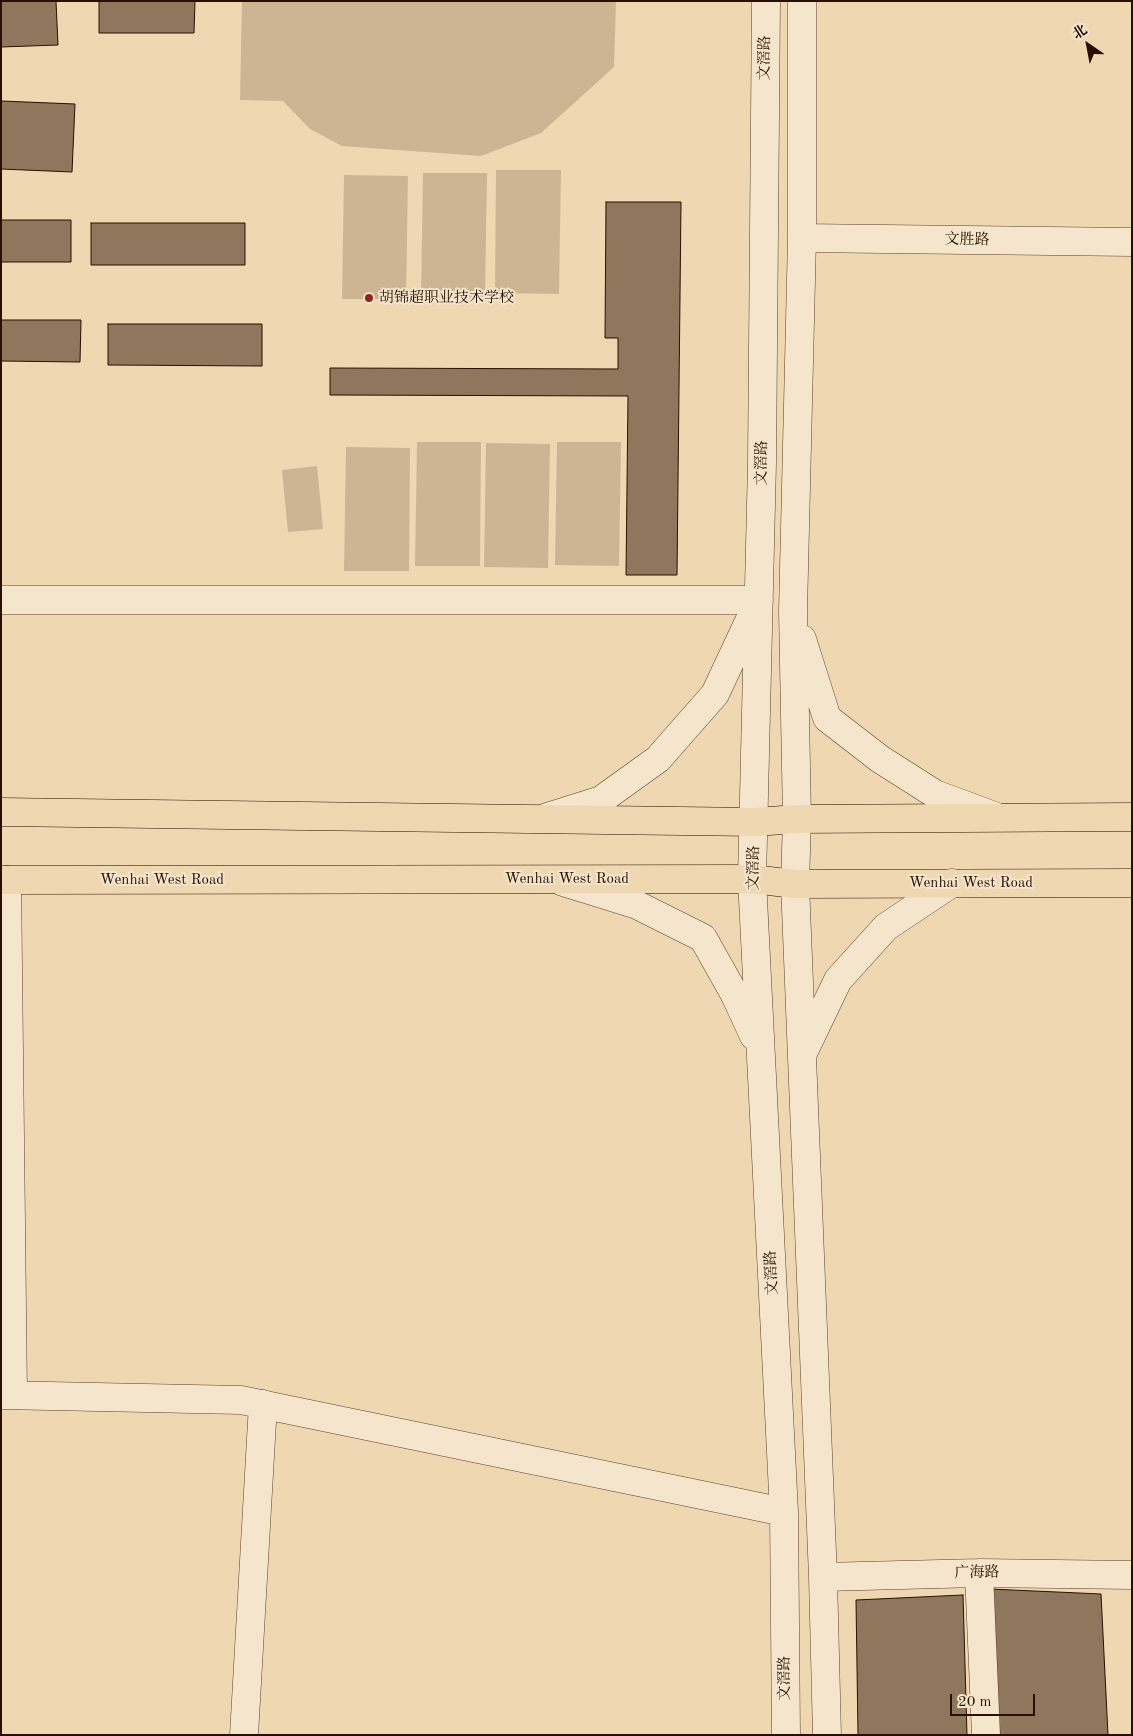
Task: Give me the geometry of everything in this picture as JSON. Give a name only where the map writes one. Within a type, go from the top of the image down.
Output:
[{"type":"main road","points":[[1,812],[755,822],[797,819],[1132,817]]},
{"type":"main road","name":"Wenhai West Road","points":[[4,880],[752,879],[795,884],[1132,883]]},
{"type":"street","name":"文滘路","points":[[766,1],[759,600],[755,822],[752,879],[784,1512],[786,1735]]},
{"type":"street","points":[[802,1],[802,238],[792,611],[797,819],[795,884],[823,1578],[826,1735]]},
{"type":"street","name":"文胜路","points":[[802,238],[1132,242]]},
{"type":"street","points":[[1,600],[759,600],[715,694],[658,760],[601,800],[541,819]]},
{"type":"street","points":[[792,611],[827,718],[880,759],[935,794],[999,818]]},
{"type":"street","points":[[554,879],[637,905],[703,938],[735,994],[761,1050]]},
{"type":"street","points":[[4,880],[7,1395],[241,1400],[784,1512]]},
{"type":"street","points":[[802,1055],[838,980],[886,927],[952,883]]},
{"type":"street","points":[[244,1735],[263,1404]]},
{"type":"street","points":[[979,1572],[986,1735]]},
{"type":"street","name":"广海路","points":[[823,1578],[979,1572],[1132,1575]]},
{"type":"shaded area","points":[[242,1],[616,1],[614,67],[541,133],[481,156],[342,146],[310,129],[283,101],[240,100]]},
{"type":"shaded area","points":[[496,170],[561,170],[559,294],[495,293]]},
{"type":"shaded area","points":[[423,173],[487,173],[485,297],[421,297]]},
{"type":"shaded area","points":[[344,175],[408,176],[406,299],[342,299]]},
{"type":"shaded area","points":[[417,442],[481,442],[480,566],[415,566]]},
{"type":"shaded area","points":[[557,442],[621,442],[619,566],[555,565]]},
{"type":"shaded area","points":[[486,443],[550,444],[548,568],[484,567]]},
{"type":"shaded area","points":[[346,447],[410,448],[409,571],[344,571]]},
{"type":"shaded area","points":[[317,466],[323,529],[288,532],[282,470]]},
{"type":"building","points":[[1,1],[56,1],[58,45],[1,47]]},
{"type":"building","points":[[99,1],[195,1],[194,33],[99,33]]},
{"type":"building","points":[[1,101],[75,104],[72,172],[1,169]]},
{"type":"building","points":[[606,202],[681,202],[677,575],[626,575],[628,396],[330,395],[330,368],[618,369],[618,338],[605,338]]},
{"type":"building","points":[[1,220],[71,220],[71,262],[1,262]]},
{"type":"building","points":[[91,223],[245,223],[245,265],[91,265]]},
{"type":"building","points":[[1,320],[81,320],[80,362],[1,361]]},
{"type":"building","points":[[108,324],[262,324],[262,366],[108,365]]},
{"type":"building","points":[[990,1589],[1101,1594],[1108,1735],[999,1735]]},
{"type":"building","points":[[963,1595],[967,1735],[858,1735],[856,1600]]},
{"type":"place","name":"胡锦超职业技术学校","points":[[369,298]]}]
